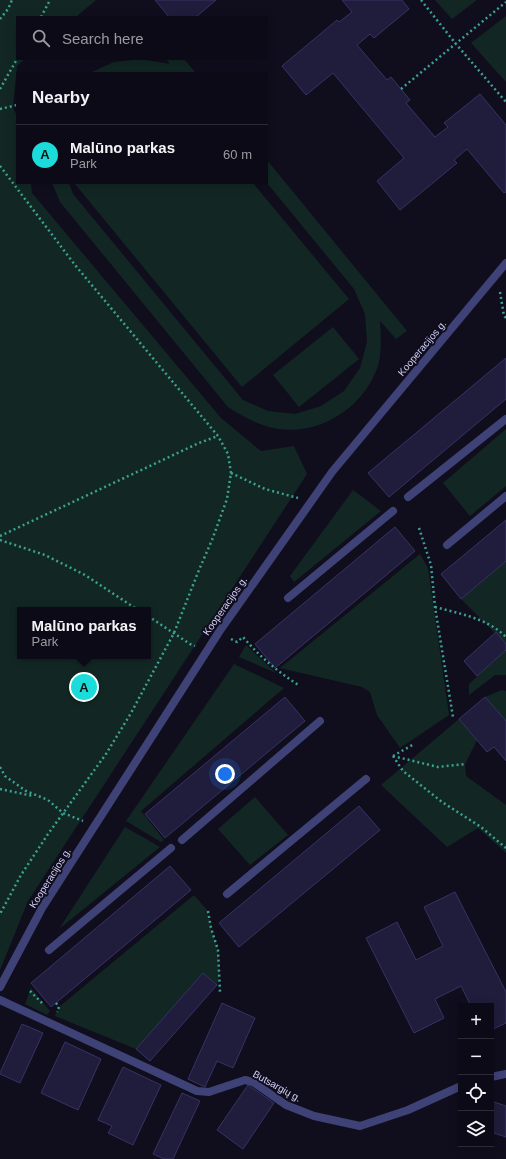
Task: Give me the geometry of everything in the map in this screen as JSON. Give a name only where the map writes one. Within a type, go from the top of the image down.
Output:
[{"type":"street","name":"Kooperacijos g.","points":[[0,987],[42,908],[215,638],[332,472],[506,263]]},
{"type":"street","points":[[408,497],[506,419]]},
{"type":"street","points":[[446,545],[506,496]]},
{"type":"street","points":[[288,598],[393,511]]},
{"type":"street","points":[[182,840],[320,721]]},
{"type":"street","points":[[227,894],[366,779]]},
{"type":"street","points":[[49,950],[171,848]]},
{"type":"street","name":"Butsargių g.","points":[[0,1000],[197,1091],[209,1092],[245,1080],[253,1082],[286,1105],[293,1108],[314,1116],[360,1126],[408,1110],[458,1087]]},
{"type":"street","points":[[494,1076],[506,1074]]},
{"type":"path","points":[[0,19],[12,0]]},
{"type":"path","points":[[42,16],[50,0]]},
{"type":"path","points":[[421,0],[456,44],[506,102]]},
{"type":"path","points":[[401,89],[506,2]]},
{"type":"path","points":[[0,89],[16,60]]},
{"type":"path","points":[[0,109],[16,105]]},
{"type":"path","points":[[0,166],[75,265],[218,436],[228,454],[231,473],[227,499],[174,633],[131,712],[106,754],[63,813],[21,876],[0,914]]},
{"type":"path","points":[[497,274],[504,316],[506,318]]},
{"type":"path","points":[[0,536],[218,436]]},
{"type":"path","points":[[231,473],[265,489],[311,501]]},
{"type":"path","points":[[419,528],[431,565],[435,607],[453,717]]},
{"type":"path","points":[[0,540],[45,555],[85,575],[133,607]]},
{"type":"path","points":[[435,607],[483,621],[498,629],[506,636]]},
{"type":"path","points":[[151,618],[174,633]]},
{"type":"path","points":[[243,637],[257,653],[278,672],[300,686]]},
{"type":"path","points":[[393,756],[414,744]]},
{"type":"path","points":[[393,756],[438,767],[465,764]]},
{"type":"path","points":[[393,756],[404,771],[442,802],[481,827],[506,848]]},
{"type":"path","points":[[0,768],[5,776],[26,791],[47,799],[63,813],[95,825]]},
{"type":"path","points":[[0,789],[47,799]]},
{"type":"path","points":[[208,911],[211,928],[218,950],[220,992]]},
{"type":"green space","points":[[0,0],[96,0],[77,16],[16,16],[16,60],[24,60],[17,66],[13,108],[16,114],[16,184],[31,184],[32,193],[221,418],[261,451],[294,446],[307,474],[28,901],[0,970]]},
{"type":"green space","points":[[435,0],[477,0],[452,19]]},
{"type":"green space","points":[[506,16],[506,82],[471,43]]},
{"type":"green space","points":[[147,60],[170,64],[167,60],[185,60],[195,72],[92,72],[114,62]]},
{"type":"green space","points":[[268,161],[407,331],[396,339],[380,321],[381,349],[378,366],[371,382],[361,396],[349,408],[335,418],[320,425],[303,429],[286,430],[263,425],[228,407],[60,202],[52,184],[69,184],[73,194],[243,400],[268,411],[295,414],[321,406],[344,391],[360,368],[367,342],[365,314],[354,289],[268,184]]},
{"type":"green space","points":[[75,184],[254,184],[349,299],[242,387]]},
{"type":"green space","points":[[333,327],[359,359],[299,407],[273,375]]},
{"type":"green space","points":[[506,429],[506,486],[470,516],[443,483]]},
{"type":"green space","points":[[353,490],[381,511],[294,582],[290,576]]},
{"type":"green space","points":[[420,554],[428,568],[449,715],[400,748],[377,715],[370,692],[362,687],[280,668]]},
{"type":"green space","points":[[506,561],[506,644],[461,599]]},
{"type":"green space","points":[[246,645],[276,673],[239,657]]},
{"type":"green space","points":[[506,650],[506,675],[495,675],[469,695],[469,684]]},
{"type":"green space","points":[[234,664],[284,688],[141,811],[164,840],[161,842],[126,821]]},
{"type":"green space","points":[[502,690],[506,691],[506,721],[485,697]]},
{"type":"green space","points":[[459,719],[477,740],[465,764],[466,776],[506,805],[506,853],[478,828],[447,847],[381,785]]},
{"type":"green space","points":[[255,797],[288,835],[250,865],[218,829]]},
{"type":"green space","points":[[125,827],[160,847],[59,929]]},
{"type":"green space","points":[[194,895],[208,911],[211,928],[218,950],[219,977],[217,985],[203,973],[136,1049],[55,1016],[59,1007]]},
{"type":"green space","points":[[31,988],[50,1011],[47,1015],[25,1004]]},
{"type":"building","points":[[155,0],[216,0],[197,16],[168,16]]},
{"type":"building","points":[[342,0],[402,0],[409,9],[374,38],[370,34],[357,45],[387,80],[391,77],[410,100],[406,103],[435,137],[448,127],[444,123],[480,94],[506,125],[506,192],[504,193],[467,149],[454,160],[457,163],[400,210],[377,181],[404,158],[333,73],[306,95],[282,66],[337,20],[339,22],[352,12]]},
{"type":"building","points":[[506,358],[506,399],[389,497],[368,473]]},
{"type":"building","points":[[506,520],[506,561],[461,599],[441,574]]},
{"type":"building","points":[[395,527],[415,551],[275,668],[255,644]]},
{"type":"building","points":[[496,632],[506,644],[506,650],[477,676],[464,661]]},
{"type":"building","points":[[285,697],[305,721],[165,838],[145,814]]},
{"type":"building","points":[[485,697],[506,721],[506,761],[494,747],[487,752],[459,719]]},
{"type":"building","points":[[359,806],[380,830],[239,947],[219,923]]},
{"type":"building","points":[[170,866],[191,890],[51,1007],[31,983]]},
{"type":"building","points":[[455,892],[506,992],[506,1023],[494,1029],[494,1003],[470,1003],[461,986],[435,999],[444,1018],[414,1033],[366,938],[397,922],[416,960],[443,946],[424,907]]},
{"type":"building","points":[[203,973],[217,985],[150,1061],[136,1049]]},
{"type":"building","points":[[222,1003],[255,1018],[233,1068],[217,1061],[205,1087],[188,1079]]},
{"type":"building","points":[[22,1024],[43,1033],[20,1083],[0,1073]]},
{"type":"building","points":[[65,1042],[101,1059],[78,1110],[41,1093]]},
{"type":"building","points":[[123,1067],[161,1085],[133,1145],[108,1133],[112,1126],[98,1120]]},
{"type":"building","points":[[248,1085],[274,1103],[243,1149],[217,1130]]},
{"type":"building","points":[[182,1093],[200,1101],[173,1159],[164,1159],[153,1154]]},
{"type":"building","points":[[494,1102],[506,1106],[506,1137],[494,1133]]},
{"type":"place","name":"Malūno parkas","points":[[84,687]]}]
